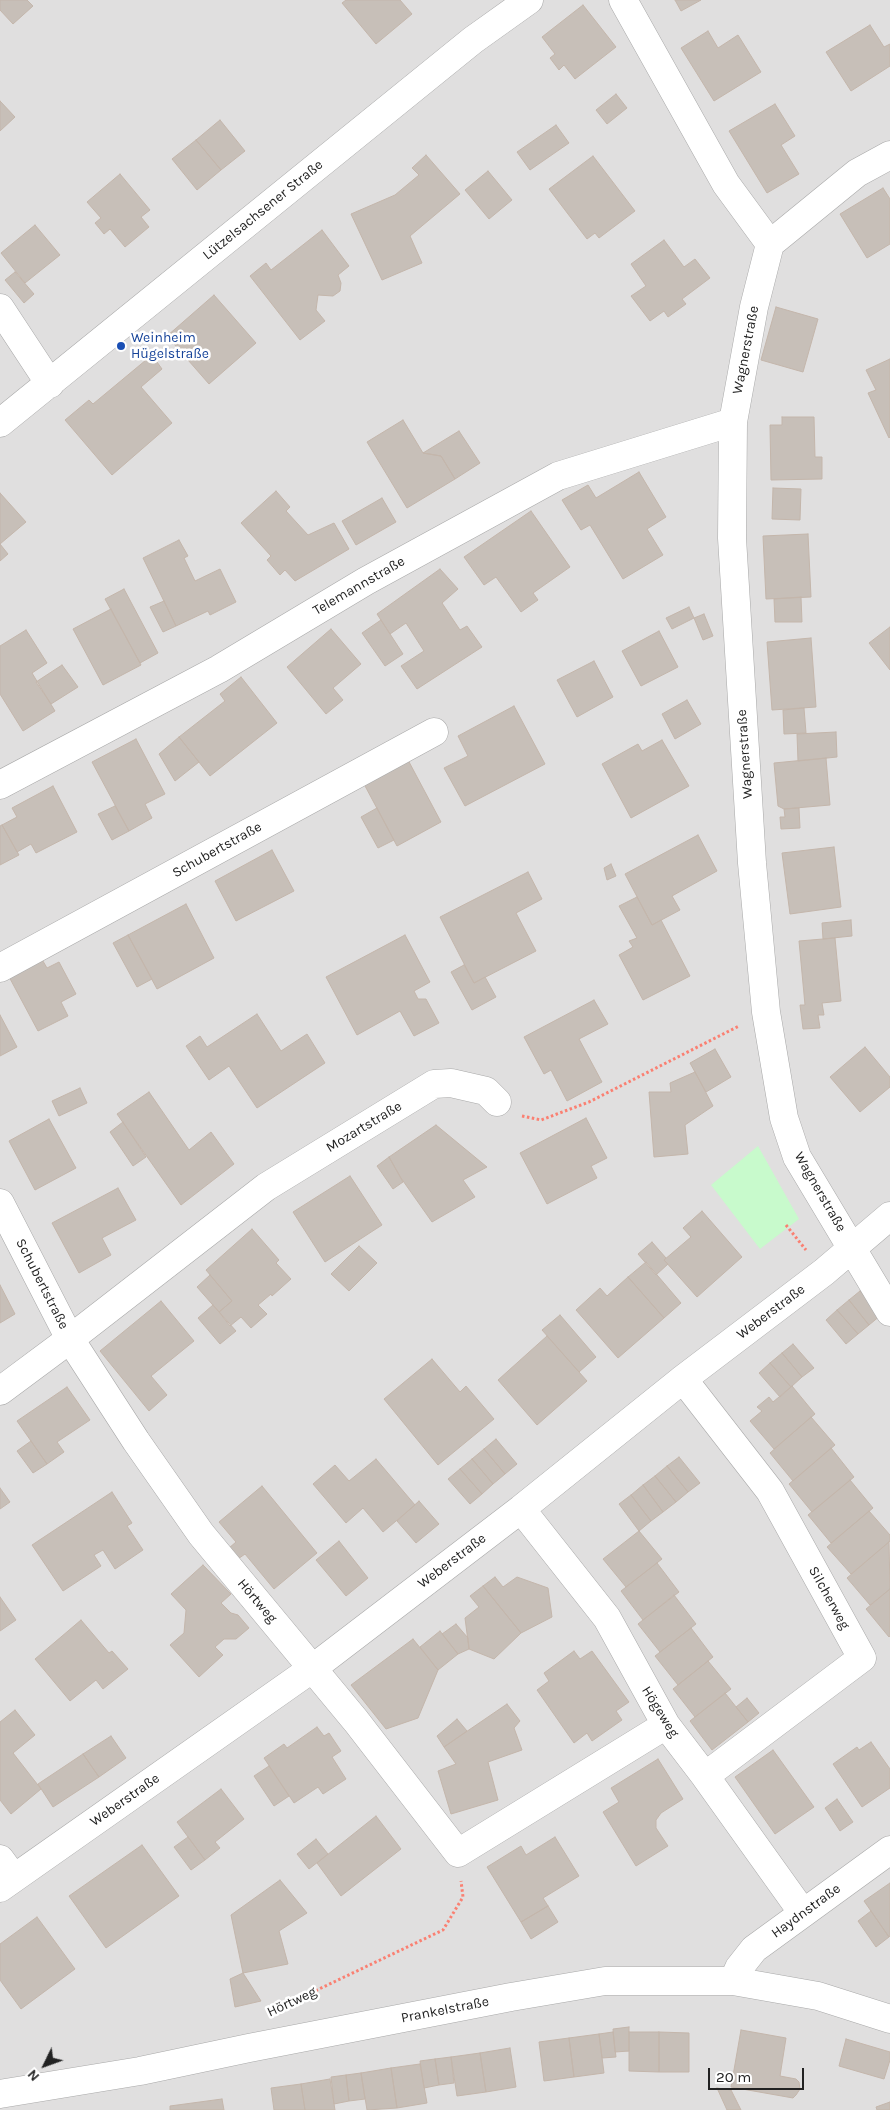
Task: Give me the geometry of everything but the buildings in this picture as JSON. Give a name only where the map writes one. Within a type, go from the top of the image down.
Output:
[{"type":"street","name":"Lützelsachsener Straße","points":[[0,423],[473,40],[528,0]]},
{"type":"street","points":[[623,0],[726,184],[770,244],[857,173],[890,154]]},
{"type":"street","name":"Wagnerstraße","points":[[770,244],[754,307],[733,422],[732,548],[752,863],[766,1012],[784,1118],[797,1157],[890,1312]]},
{"type":"street","points":[[0,308],[50,384]]},
{"type":"street","name":"Telemannstraße","points":[[0,785],[219,669],[366,581],[558,476],[733,422]]},
{"type":"street","name":"Schubertstraße","points":[[0,968],[434,732]]},
{"type":"street","name":"Mozartstraße","points":[[0,1391],[266,1187],[434,1084],[451,1083],[486,1091],[498,1102]]},
{"type":"street","name":"Schubertstraße","points":[[0,1203],[70,1339]]},
{"type":"street","name":"Weberstraße","points":[[5,1875],[313,1668],[521,1509],[683,1379],[853,1248],[890,1216]]},
{"type":"street","name":"Hörtweg","points":[[70,1339],[136,1441],[201,1534],[313,1668],[458,1853]]},
{"type":"street","name":"Silcherweg","points":[[683,1379],[770,1492],[862,1658],[705,1776]]},
{"type":"street","name":"Högeweg","points":[[521,1509],[607,1618],[666,1725],[803,1913]]},
{"type":"street","points":[[458,1853],[666,1725]]},
{"type":"street","name":"Haydnstraße","points":[[733,1981],[739,1968],[754,1949],[890,1850]]},
{"type":"street","name":"Prankelstraße","points":[[0,2094],[140,2072],[259,2046],[511,1997],[605,1981],[733,1981],[818,1996],[890,2019]]},
{"type":"path","points":[[498,1102],[519,1115],[541,1120],[589,1102],[766,1012]]},
{"type":"path","name":"Hörtweg","points":[[272,2011],[443,1930],[463,1897],[458,1853]]},
{"type":"shaded area","points":[[0,0],[890,0],[890,2110],[0,2110]]},
{"type":"green space","points":[[758,1146],[799,1219],[760,1249],[711,1185]]},
{"type":"place","name":"Weinheim Hügelstraße","points":[[121,346]]}]
